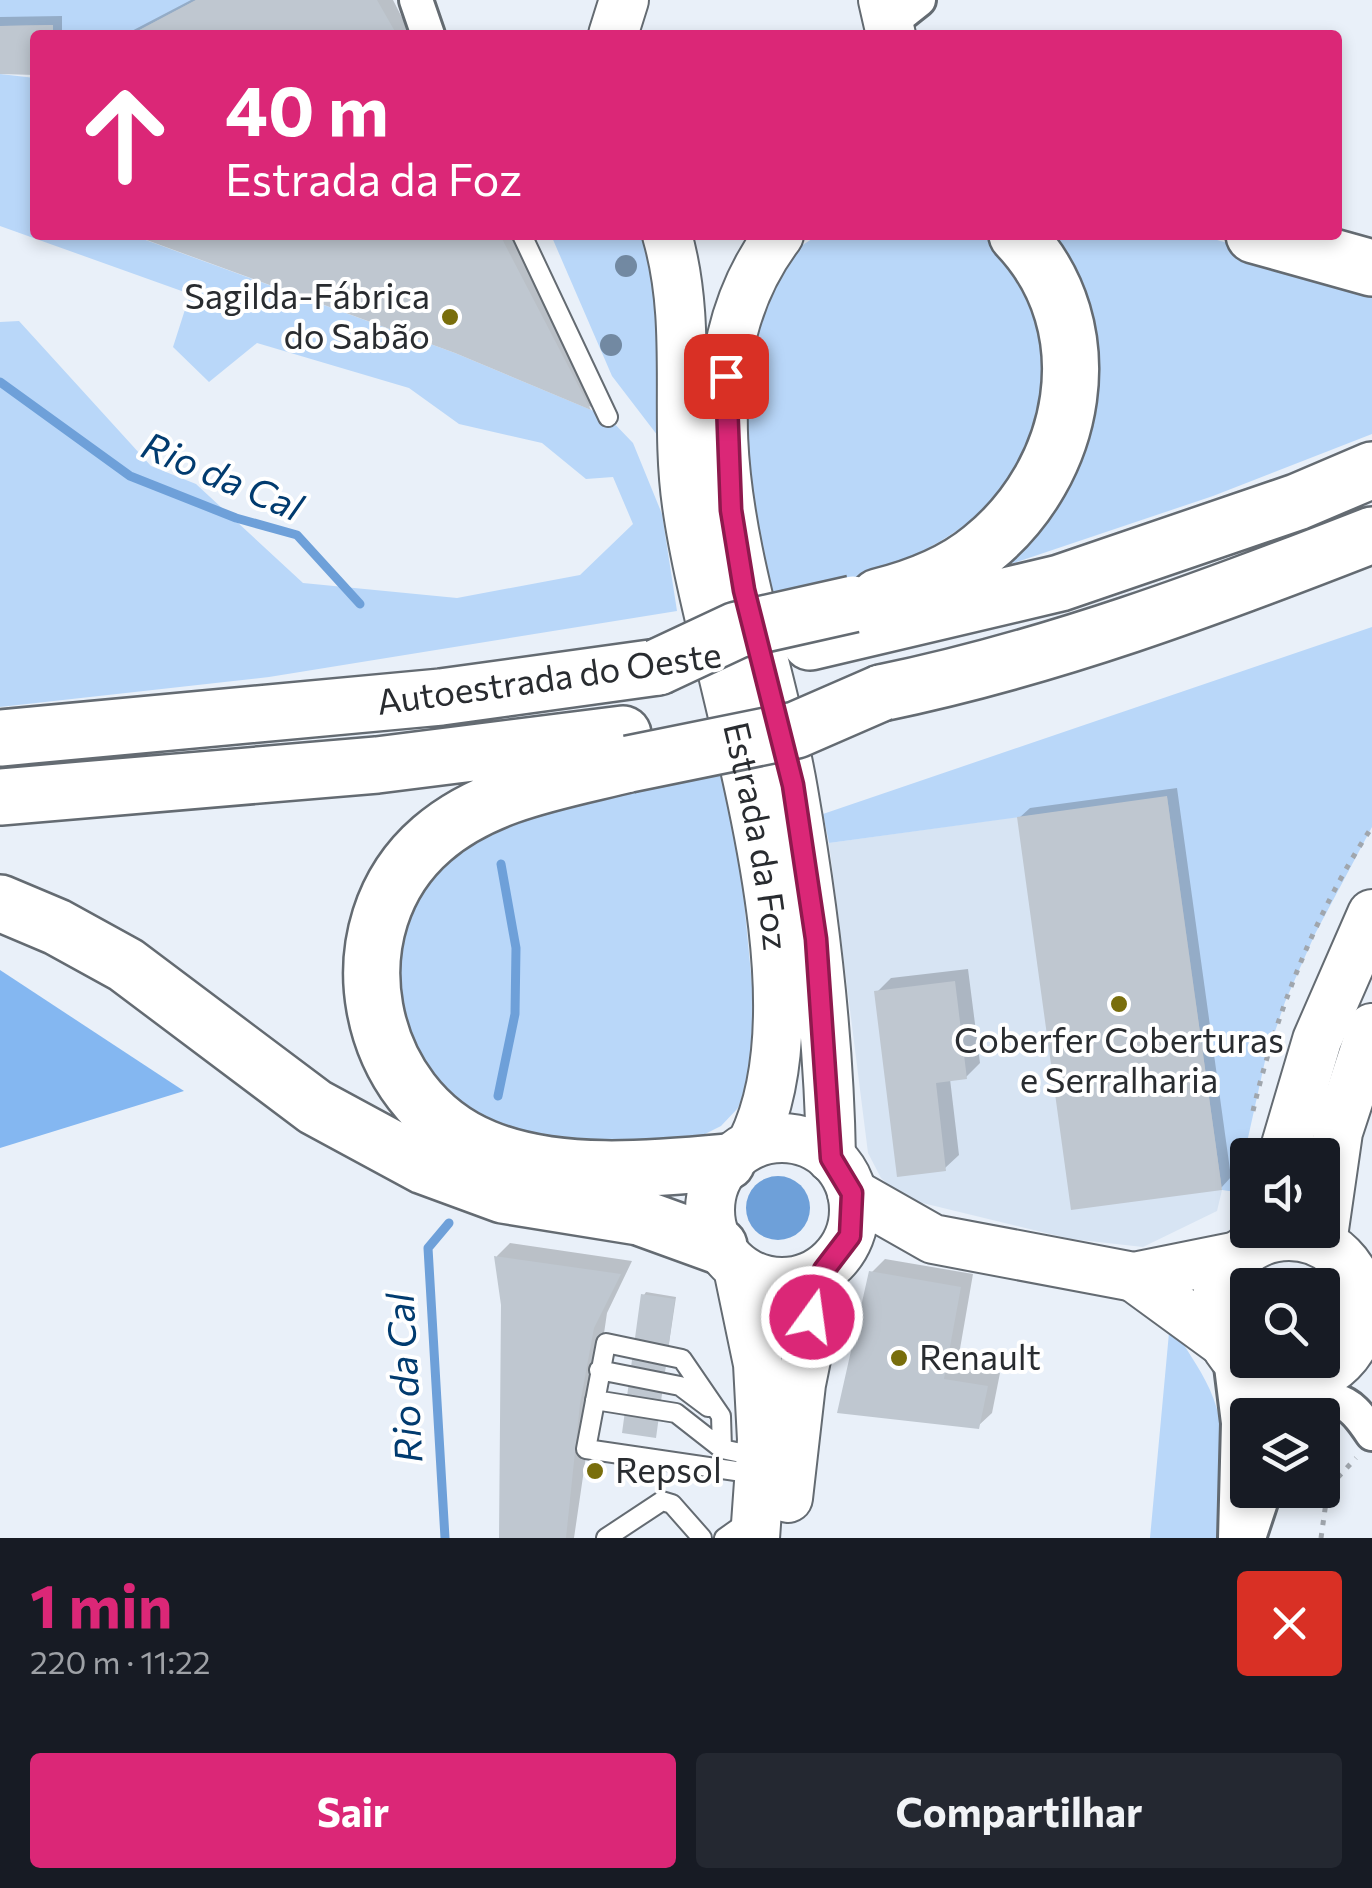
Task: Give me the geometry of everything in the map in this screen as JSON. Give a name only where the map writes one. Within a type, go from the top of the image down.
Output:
[{"type":"highway","points":[[658,667],[736,630],[903,590],[980,551],[1036,492],[1067,421],[1070,342],[1060,304],[1020,240]]},
{"type":"highway","points":[[1272,240],[1372,268]]},
{"type":"highway","name":"Autoestrada do Oeste","points":[[0,738],[576,680],[810,642],[1060,583],[1297,502],[1372,470]]},
{"type":"highway","name":"Autoestrada do Oeste","points":[[0,797],[377,765],[626,749],[881,694],[1070,646],[1372,535]]},
{"type":"highway","points":[[626,749],[492,802],[431,840],[408,864],[379,922],[370,988],[376,1022],[408,1090],[433,1117],[487,1149],[554,1163],[632,1167],[740,1153]]},
{"type":"highway","points":[[0,904],[57,927],[126,965],[314,1108],[424,1166],[503,1195],[639,1217],[728,1257]]},
{"type":"main road","points":[[615,30],[624,0]]},
{"type":"main road","name":"Estrada da Foz","points":[[668,240],[682,306],[680,416],[686,504],[702,594],[751,796],[772,938],[770,1099],[740,1153]]},
{"type":"main road","name":"Estrada da Foz","points":[[775,240],[746,282],[734,314],[725,399],[726,456],[744,590],[793,785],[816,939],[842,1176]]},
{"type":"main road","points":[[1288,1138],[1317,1040],[1372,914]]},
{"type":"main road","points":[[1337,1138],[1372,1028]]},
{"type":"main road","points":[[752,1502],[758,1364],[728,1257],[711,1225],[715,1181],[740,1153],[794,1138],[933,1240]]},
{"type":"main road","points":[[752,1502],[801,1384],[831,1262],[850,1236],[842,1176]]},
{"type":"main road","points":[[728,1257],[758,1279],[780,1283],[831,1262],[933,1240],[1134,1277],[1226,1346],[1286,1398]]},
{"type":"main road","points":[[1134,1277],[1234,1248]]},
{"type":"main road","points":[[1226,1346],[1216,1297],[1224,1274],[1245,1248]]},
{"type":"main road","points":[[1299,1398],[1340,1362],[1367,1328],[1356,1279],[1346,1262],[1328,1248]]},
{"type":"street","points":[[416,0],[426,30]]},
{"type":"street","points":[[1226,1346],[1238,1429],[1235,1538]]},
{"type":"street","points":[[1340,1401],[1350,1407],[1369,1441]]},
{"type":"street","points":[[1248,1538],[1259,1508]]},
{"type":"lane","points":[[524,240],[608,417]]},
{"type":"lane","points":[[606,1343],[682,1359],[721,1416],[752,1502],[586,1450],[606,1343]]},
{"type":"lane","points":[[599,1370],[680,1386],[721,1416]]},
{"type":"lane","points":[[595,1400],[676,1414],[752,1502]]},
{"type":"lane","points":[[606,1538],[662,1501],[672,1504],[702,1538]]},
{"type":"path","points":[[1321,1538],[1328,1488],[1369,1441]]},
{"type":"shaded area","points":[[0,0],[196,0],[139,30],[0,26]]},
{"type":"shaded area","points":[[0,74],[30,77],[30,237],[0,226]]},
{"type":"shaded area","points":[[39,240],[146,240],[455,353],[608,417],[633,443],[662,514],[677,611],[269,677],[0,707],[0,322],[19,321],[151,466],[196,484],[303,583],[457,598],[580,575],[633,524],[613,477],[586,479],[542,443],[459,424],[409,388],[257,343],[209,382],[173,347],[190,294]]},
{"type":"shaded area","points":[[553,240],[649,240],[660,278],[661,440],[612,376]]},
{"type":"shaded area","points":[[810,240],[987,240],[1015,273],[1037,320],[1043,353],[1040,410],[1024,457],[997,496],[961,528],[917,553],[869,573],[768,599],[747,498],[743,417],[747,336],[798,248]]},
{"type":"shaded area","points":[[1047,240],[1217,240],[1372,285],[1372,434],[1213,496],[984,573],[1057,500],[1079,461],[1091,421]]},
{"type":"shaded area","points":[[1372,627],[1372,827],[1315,934],[1285,1002],[1265,1061],[1248,1138],[1230,1138],[1230,1191],[1222,1190],[1167,797],[829,843],[823,814]]},
{"type":"shaded area","points":[[731,767],[754,1005],[748,1079],[738,1108],[721,1126],[695,1139],[562,1147],[475,1120],[423,1074],[390,969],[409,892],[490,824]]},
{"type":"shaded area","points":[[1167,796],[1195,994],[1203,1098],[1222,1190],[1217,1211],[1143,1247],[1071,1239],[902,1198],[881,1178],[868,1153],[829,843]]},
{"type":"shaded area","points":[[0,970],[184,1091],[0,1148]]},
{"type":"shaded area","points":[[778,1176],[801,1185],[810,1208],[801,1231],[778,1240],[755,1231],[746,1208],[755,1185]]},
{"type":"shaded area","points":[[1170,1322],[1206,1381],[1221,1425],[1224,1482],[1218,1538],[1150,1538]]},
{"type":"building","points":[[196,0],[377,0],[394,30],[139,30]]},
{"type":"building","points":[[53,25],[53,30],[30,30],[30,75],[0,74],[0,26]]},
{"type":"building","name":"Sagilda-Fábrica do Sabão","points":[[147,240],[503,240],[591,410],[455,353]]},
{"type":"building","name":"Coberfer Coberturas e Serralharia","points":[[1167,796],[1222,1190],[1071,1210],[1017,817]]},
{"type":"building","points":[[955,981],[967,1079],[936,1083],[946,1171],[897,1177],[874,991]]},
{"type":"building","points":[[494,1256],[621,1274],[594,1328],[580,1404],[566,1538],[499,1538],[501,1305]]},
{"type":"building","name":"Renault","points":[[869,1271],[961,1287],[944,1379],[988,1386],[979,1429],[837,1413]]},
{"type":"building","points":[[641,1294],[675,1299],[656,1438],[622,1433]]},
{"type":"waterway","name":"Rio da Cal","points":[[0,382],[130,476],[236,518],[297,535],[360,604]]},
{"type":"waterway","points":[[498,1096],[515,1014],[516,948],[501,864]]},
{"type":"waterway","name":"Rio da Cal","points":[[445,1538],[428,1248],[449,1223]]},
{"type":"place","name":"Sagilda-Fábrica do Sabão","points":[[450,317]]},
{"type":"place","name":"Coberfer Coberturas e Serralharia","points":[[1119,1004]]},
{"type":"place","name":"Renault","points":[[899,1358]]},
{"type":"place","name":"Repsol","points":[[595,1471]]},
{"type":"route","points":[[726,376],[731,510],[744,590],[793,785],[816,939],[831,1158],[852,1193],[854,1214],[850,1236],[824,1270],[812,1317]]}]
